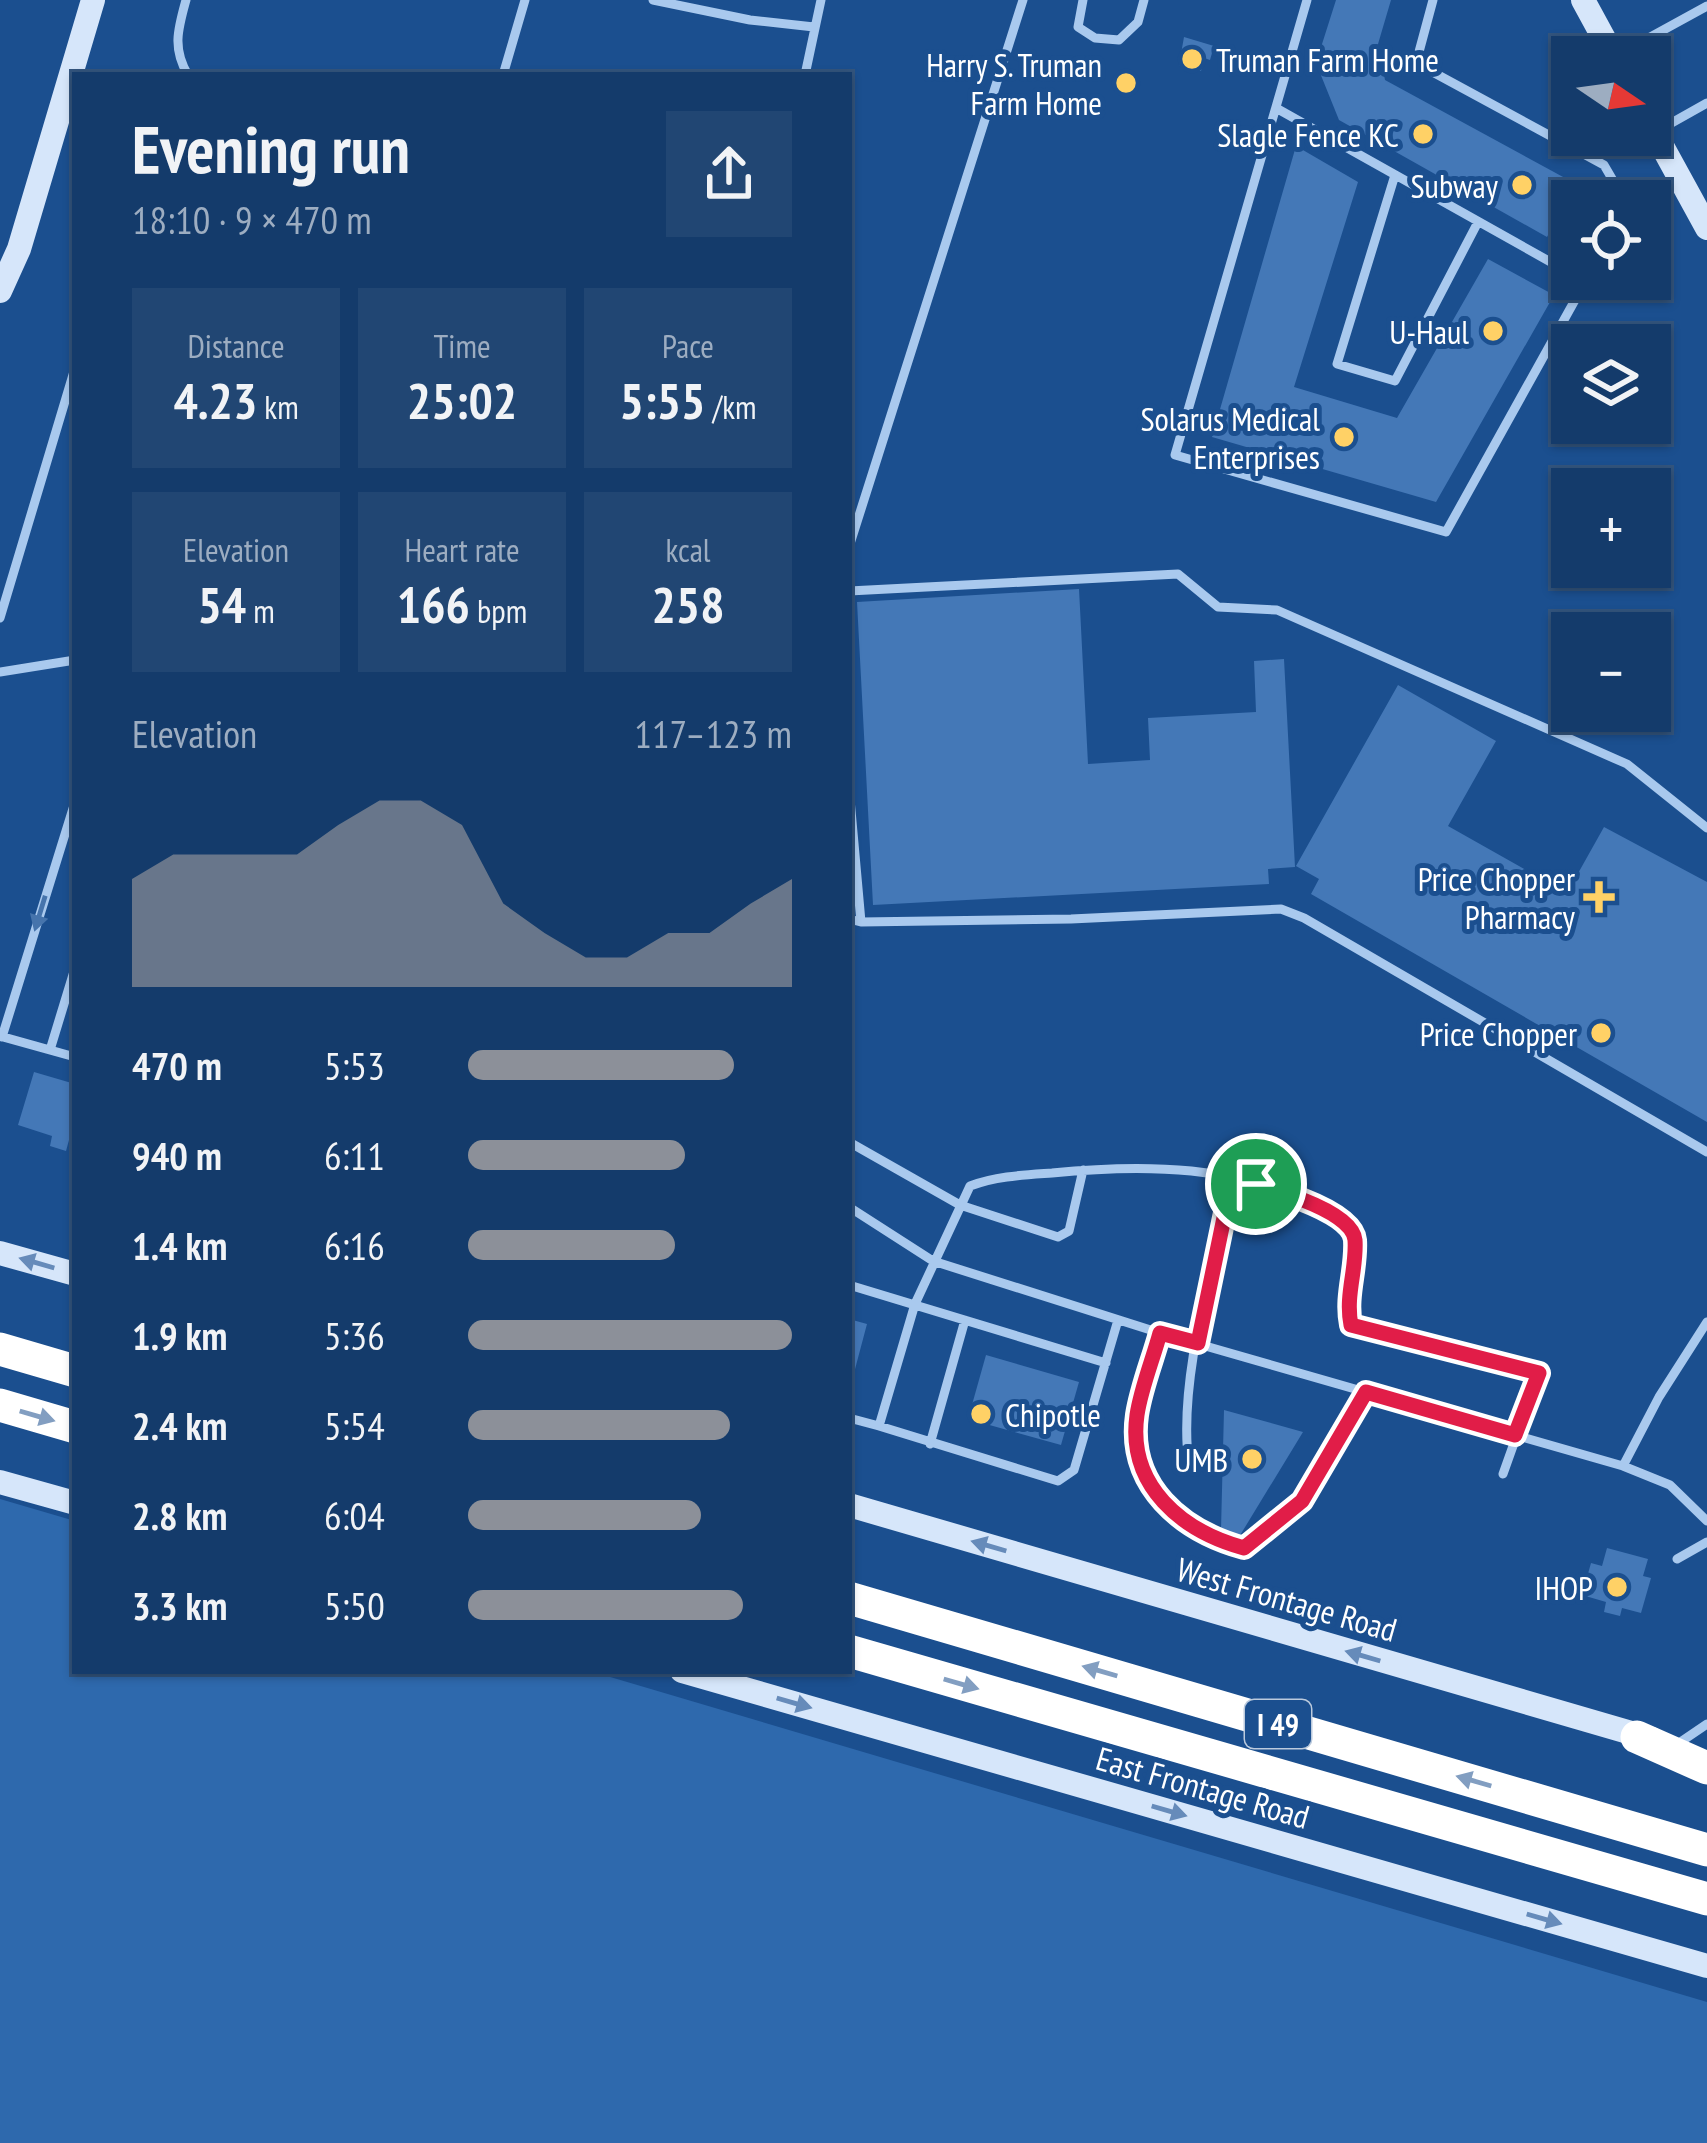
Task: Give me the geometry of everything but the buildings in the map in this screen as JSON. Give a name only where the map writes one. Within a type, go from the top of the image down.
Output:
[{"type":"highway","points":[[0,1349],[72,1370]]},
{"type":"highway","points":[[0,1405],[72,1426]]},
{"type":"highway","name":"I 49","points":[[852,1599],[1707,1850]]},
{"type":"highway","name":"I 49","points":[[852,1652],[1707,1899]]},
{"type":"highway","points":[[1636,1737],[1707,1768]]},
{"type":"street","points":[[0,291],[19,249],[93,0]]},
{"type":"street","points":[[1583,0],[1603,36]]},
{"type":"street","points":[[1667,156],[1707,228]]},
{"type":"street","points":[[0,1253],[72,1273]]},
{"type":"street","points":[[0,1482],[72,1502]]},
{"type":"street","name":"West Frontage Road","points":[[852,1505],[1636,1737],[1707,1750]]},
{"type":"street","name":"East Frontage Road","points":[[692,1674],[1707,1966]]},
{"type":"lane","points":[[186,0],[175,38],[186,72]]},
{"type":"lane","points":[[504,72],[524,0]]},
{"type":"lane","points":[[653,0],[750,20],[814,27]]},
{"type":"lane","points":[[806,72],[821,0]]},
{"type":"lane","points":[[852,538],[1023,0]]},
{"type":"lane","points":[[1083,0],[1078,27],[1094,38],[1119,40],[1138,22],[1144,0]]},
{"type":"lane","points":[[1307,0],[1175,455],[1446,532],[1573,300]]},
{"type":"lane","points":[[1433,0],[1416,63],[1604,165],[1613,180]]},
{"type":"lane","points":[[1652,36],[1707,6]]},
{"type":"lane","points":[[1671,120],[1707,104]]},
{"type":"lane","points":[[1276,108],[1551,262]]},
{"type":"lane","points":[[1395,175],[1337,364],[1395,381],[1478,222]]},
{"type":"lane","points":[[1671,182],[1679,178]]},
{"type":"lane","points":[[0,618],[72,378]]},
{"type":"lane","points":[[852,591],[1178,574],[1218,607],[1277,610],[1627,764],[1707,829]]},
{"type":"lane","points":[[0,672],[72,660]]},
{"type":"lane","points":[[72,811],[1,1036],[72,1056]]},
{"type":"lane","points":[[852,822],[861,922]]},
{"type":"lane","points":[[852,920],[1071,919],[1281,909],[1707,1152]]},
{"type":"lane","points":[[50,1050],[72,978]]},
{"type":"lane","points":[[852,1144],[960,1205],[1058,1237],[1069,1231],[1083,1170]]},
{"type":"lane","points":[[879,1426],[915,1304],[970,1186],[992,1178],[1136,1166],[1232,1179],[1304,1199],[1351,1228],[1355,1239],[1347,1303],[1351,1325],[1539,1373],[1502,1474]]},
{"type":"lane","points":[[1189,1465],[1185,1410],[1232,1179]]},
{"type":"lane","points":[[852,1210],[933,1261],[1160,1333],[1623,1466],[1670,1485],[1707,1521]]},
{"type":"lane","points":[[852,1286],[1106,1363]]},
{"type":"lane","points":[[929,1444],[965,1320]]},
{"type":"lane","points":[[852,1419],[1058,1481],[1074,1469],[1118,1320]]},
{"type":"lane","points":[[1623,1466],[1659,1397],[1707,1322]]},
{"type":"lane","points":[[1160,1333],[1137,1414],[1136,1443],[1144,1474],[1161,1502],[1216,1540],[1244,1548],[1302,1501],[1366,1392]]},
{"type":"lane","points":[[1677,1559],[1707,1542]]},
{"type":"lane","points":[[1679,1742],[1707,1724]]},
{"type":"shaded area","points":[[0,1499],[72,1520],[72,1674],[600,1674],[1707,2002],[1707,2143],[0,2143]]},
{"type":"place","name":"Truman Farm Home","points":[[1192,59]]},
{"type":"place","name":"Harry S. Truman Farm Home","points":[[1126,83]]},
{"type":"place","name":"Slagle Fence KC","points":[[1423,134]]},
{"type":"place","name":"Subway","points":[[1522,185]]},
{"type":"place","name":"U-Haul","points":[[1493,331]]},
{"type":"place","name":"Solarus Medical Enterprises","points":[[1344,437]]},
{"type":"place","name":"Price Chopper Pharmacy","points":[[1599,897]]},
{"type":"place","name":"Price Chopper","points":[[1601,1033]]},
{"type":"place","name":"Chipotle","points":[[981,1414]]},
{"type":"place","name":"UMB","points":[[1252,1459]]},
{"type":"place","name":"IHOP","points":[[1617,1587]]},
{"type":"route","points":[[1232,1179],[1256,1184],[1304,1199],[1351,1228],[1355,1239],[1347,1303],[1351,1325],[1539,1373],[1515,1435],[1366,1392],[1302,1501],[1244,1548],[1216,1540],[1161,1502],[1144,1474],[1136,1443],[1137,1414],[1160,1333],[1198,1343],[1232,1179]]}]
